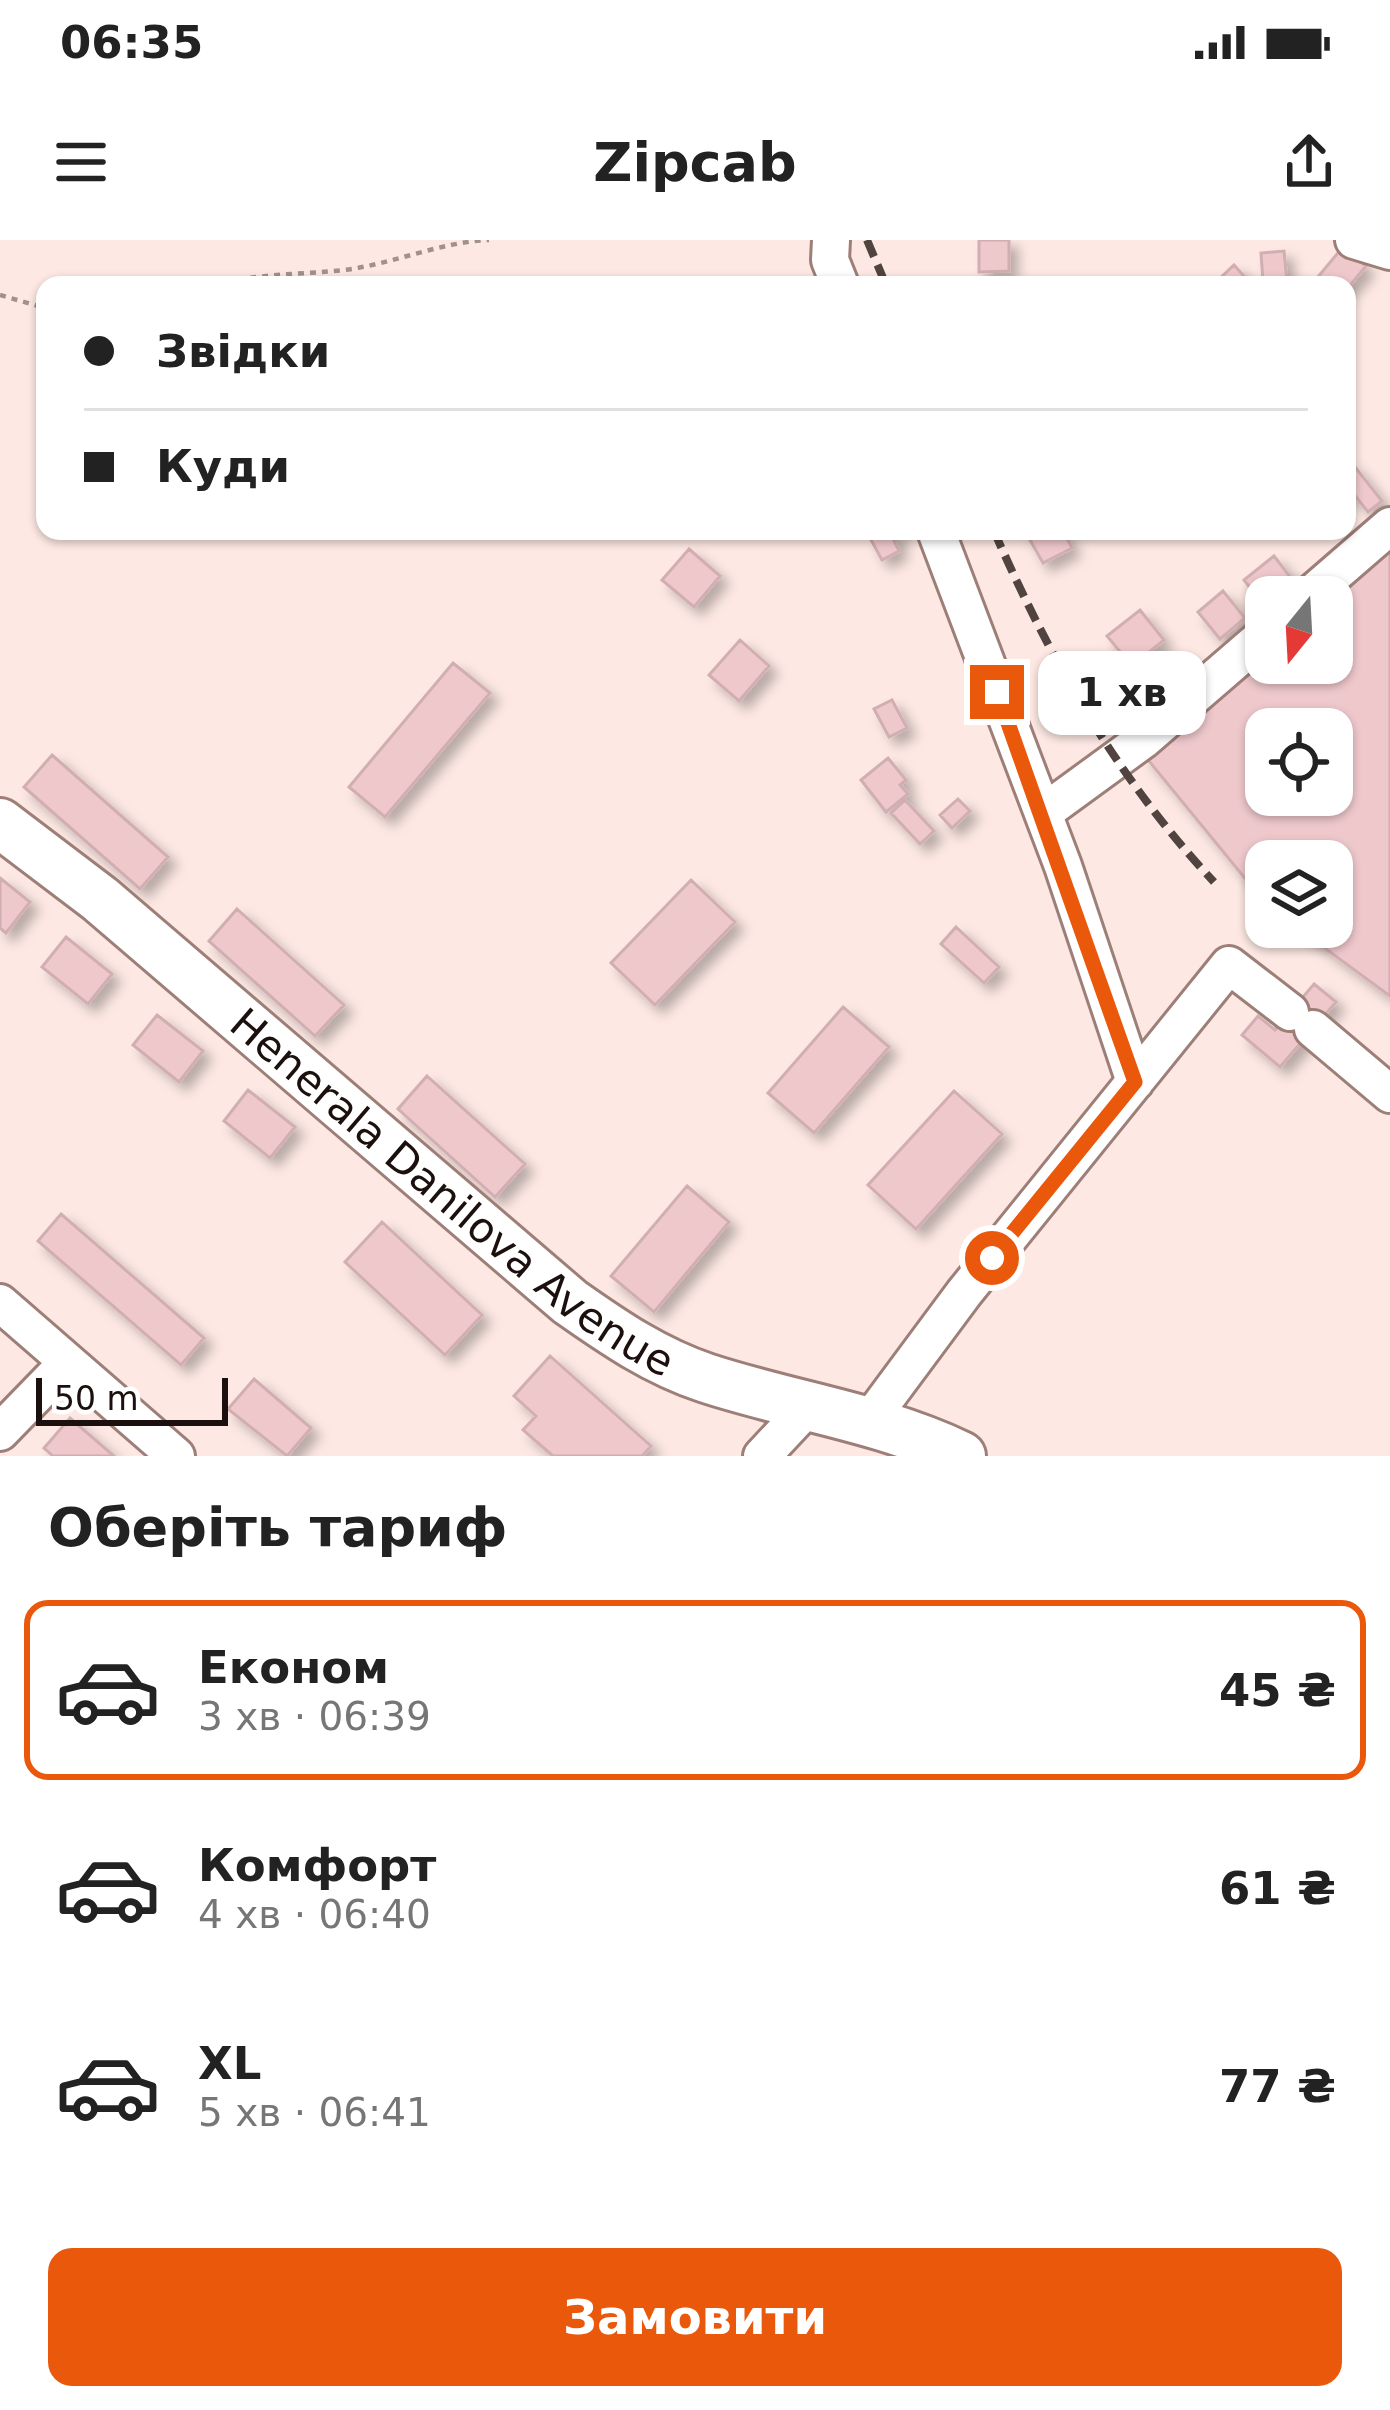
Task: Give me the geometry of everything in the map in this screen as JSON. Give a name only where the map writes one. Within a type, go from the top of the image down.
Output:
[{"type":"main road","name":"Henerala Danilova Avenue","points":[[0,823],[100,899],[570,1302],[636,1349],[703,1377],[869,1421],[961,1456]]},
{"type":"street","points":[[832,240],[830,260],[836,276]]},
{"type":"street","points":[[1354,240],[1390,250]]},
{"type":"street","points":[[1332,576],[1390,526]]},
{"type":"street","points":[[939,540],[1043,813],[1135,1082]]},
{"type":"street","points":[[1043,813],[1143,740],[1245,652]]},
{"type":"street","points":[[869,1421],[964,1293],[1229,965],[1390,1094]]},
{"type":"street","points":[[0,1303],[176,1456]]},
{"type":"street","points":[[0,1432],[67,1363]]},
{"type":"street","points":[[762,1456],[808,1406]]},
{"type":"path","points":[[249,276],[341,270],[416,257],[459,242],[489,240]]},
{"type":"path","points":[[0,295],[36,305]]},
{"type":"building","points":[[979,240],[1009,240],[1009,271],[979,272]]},
{"type":"building","points":[[1342,248],[1366,266],[1356,278],[1319,276]]},
{"type":"building","points":[[1284,251],[1286,276],[1263,276],[1261,253]]},
{"type":"building","points":[[1234,265],[1244,276],[1222,276]]},
{"type":"building","points":[[1356,468],[1382,501],[1368,512],[1356,497]]},
{"type":"building","points":[[871,540],[896,540],[899,551],[882,560]]},
{"type":"building","points":[[1030,540],[1068,540],[1072,548],[1043,563]]},
{"type":"building","points":[[1390,546],[1390,996],[1325,948],[1353,948],[1353,840],[1245,840],[1245,878],[1144,755],[1245,669],[1245,684],[1353,684],[1353,579]]},
{"type":"building","points":[[689,549],[720,576],[694,607],[662,580]]},
{"type":"building","points":[[1274,556],[1289,576],[1249,576]]},
{"type":"building","points":[[1223,591],[1245,618],[1220,639],[1198,612]]},
{"type":"building","points":[[1140,610],[1164,640],[1132,666],[1107,636]]},
{"type":"building","points":[[740,640],[769,666],[739,701],[709,675]]},
{"type":"building","points":[[453,663],[490,693],[385,817],[349,787]]},
{"type":"building","points":[[892,700],[907,728],[889,737],[874,709]]},
{"type":"building","points":[[52,755],[168,857],[140,889],[24,787]]},
{"type":"building","points":[[888,758],[906,780],[900,785],[908,794],[886,812],[861,780]]},
{"type":"building","points":[[958,799],[970,811],[952,828],[940,815]]},
{"type":"building","points":[[905,800],[934,831],[920,844],[891,813]]},
{"type":"building","points":[[0,878],[30,902],[6,933],[0,928]]},
{"type":"building","points":[[691,880],[735,922],[655,1005],[611,963]]},
{"type":"building","points":[[237,909],[344,1005],[315,1036],[209,941]]},
{"type":"building","points":[[956,927],[999,967],[984,983],[941,944]]},
{"type":"building","points":[[66,937],[112,974],[88,1004],[42,967]]},
{"type":"building","points":[[1314,984],[1336,1002],[1280,1067],[1242,1035],[1258,1016],[1275,1030]]},
{"type":"building","points":[[843,1007],[889,1047],[814,1133],[768,1093]]},
{"type":"building","points":[[157,1015],[203,1051],[179,1082],[133,1045]]},
{"type":"building","points":[[427,1076],[525,1164],[495,1197],[398,1109]]},
{"type":"building","points":[[248,1090],[295,1127],[270,1158],[224,1121]]},
{"type":"building","points":[[954,1091],[1002,1134],[916,1229],[868,1185]]},
{"type":"building","points":[[687,1186],[729,1222],[654,1312],[611,1276]]},
{"type":"building","points":[[61,1214],[204,1338],[181,1365],[38,1241]]},
{"type":"building","points":[[382,1222],[482,1315],[445,1355],[345,1262]]},
{"type":"building","points":[[550,1356],[651,1446],[642,1456],[553,1456],[523,1430],[536,1416],[514,1396]]},
{"type":"building","points":[[254,1379],[311,1428],[287,1456],[228,1409]]},
{"type":"building","points":[[70,1418],[114,1456],[53,1456],[44,1448]]},
{"type":"railway","points":[[867,240],[882,276]]},
{"type":"railway","points":[[998,540],[1063,672],[1116,759],[1214,882]]},
{"type":"route","points":[[992,1258],[1135,1082],[1063,866],[997,692]]}]
